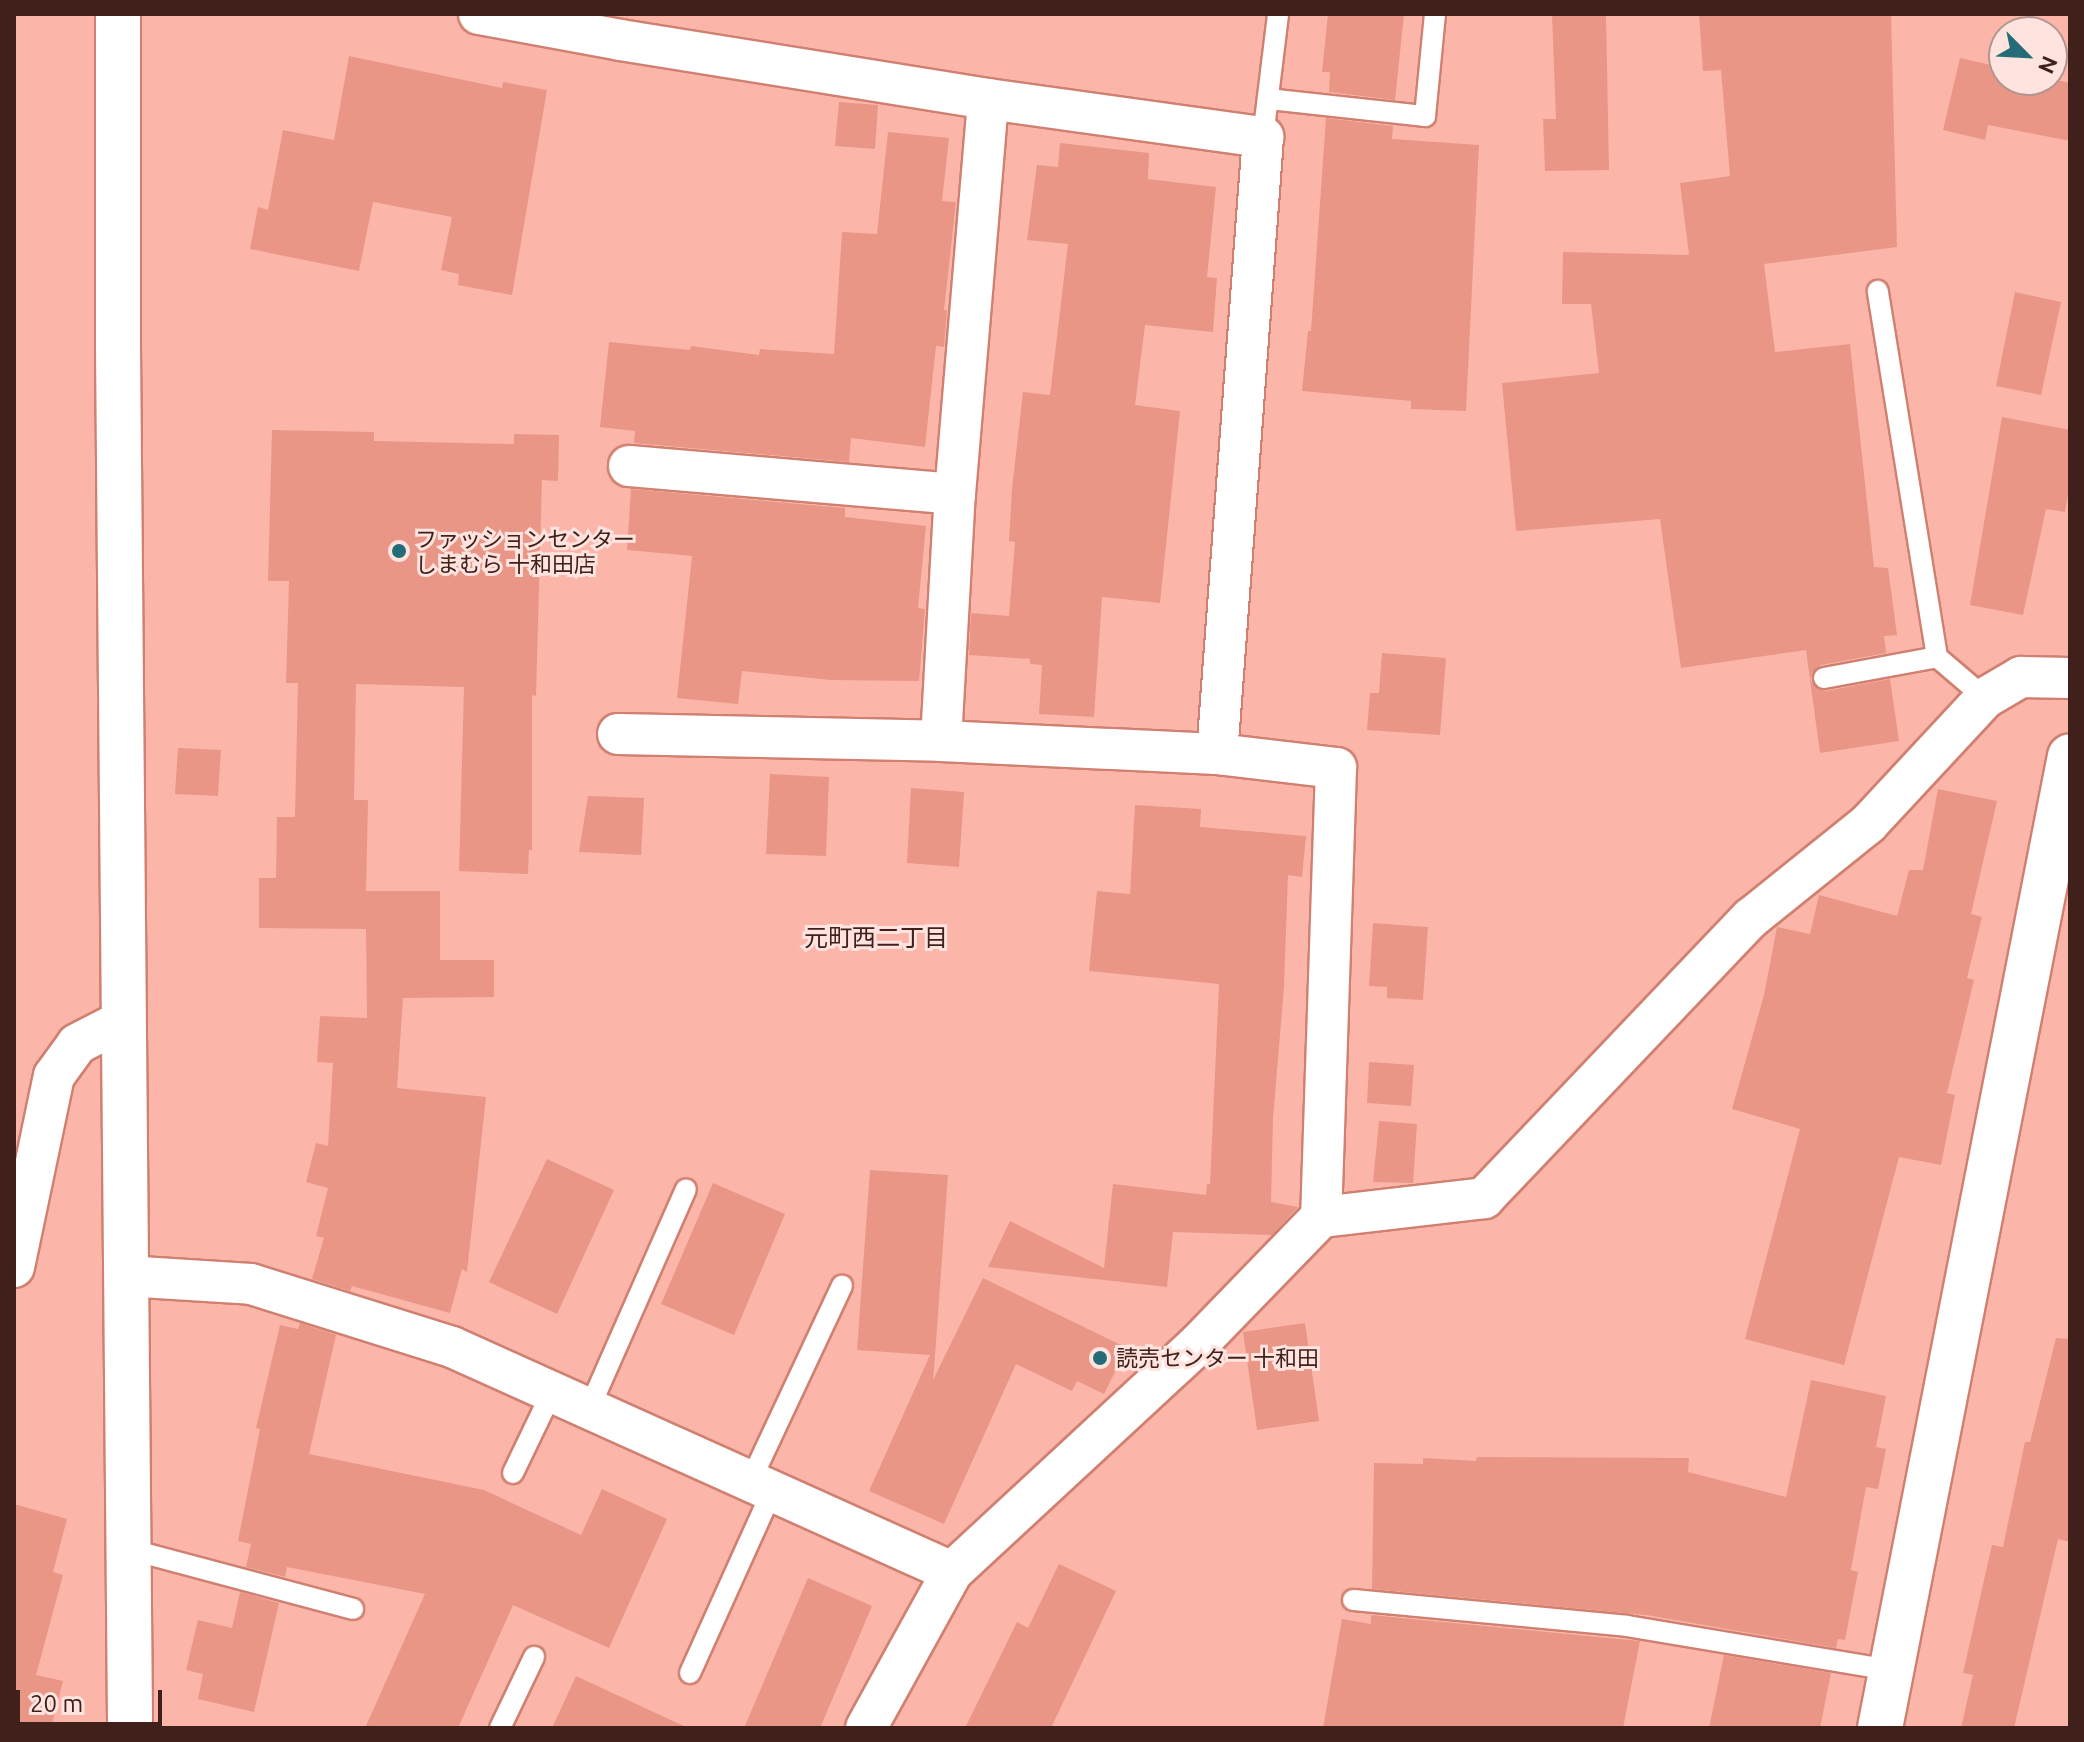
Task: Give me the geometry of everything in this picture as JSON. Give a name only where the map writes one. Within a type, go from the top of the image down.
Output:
[{"type":"street","points":[[118,14],[130,1728]]},
{"type":"street","points":[[479,14],[623,27],[988,99],[1265,118],[1217,754]]},
{"type":"street","points":[[941,741],[955,494],[988,99]]},
{"type":"street","points":[[629,466],[955,494]]},
{"type":"street","points":[[866,1728],[952,1572],[1199,1343],[1321,1217],[1484,1198],[1751,918],[1868,824],[1985,698],[2021,677],[2070,678]]},
{"type":"street","points":[[618,734],[941,741],[1217,754],[1336,768],[1321,1217]]},
{"type":"street","points":[[1880,1728],[2070,756]]},
{"type":"street","points":[[14,1267],[54,1076],[77,1044],[124,1020]]},
{"type":"street","points":[[125,1276],[251,1284],[452,1347],[952,1572]]},
{"type":"lane","points":[[1278,14],[1265,118],[1425,116],[1435,14]]},
{"type":"lane","points":[[1878,291],[1937,657],[1985,698]]},
{"type":"lane","points":[[1824,678],[1937,657]]},
{"type":"lane","points":[[589,1409],[686,1189]]},
{"type":"lane","points":[[690,1673],[842,1286]]},
{"type":"lane","points":[[513,1473],[552,1392]]},
{"type":"lane","points":[[128,1549],[353,1609]]},
{"type":"lane","points":[[1353,1600],[1627,1626],[1891,1670]]},
{"type":"lane","points":[[500,1728],[534,1657]]},
{"type":"building","points":[[1328,14],[1404,14],[1395,100],[1329,92],[1330,72],[1322,72]]},
{"type":"building","points":[[1552,14],[1606,14],[1609,170],[1545,171],[1543,119],[1556,119]]},
{"type":"building","points":[[1699,14],[1891,14],[1897,247],[1764,264],[1775,352],[1850,344],[1874,567],[1888,568],[1897,635],[1884,636],[1886,653],[1821,665],[1812,673],[1811,681],[1815,687],[1826,691],[1890,679],[1899,741],[1820,753],[1806,650],[1681,668],[1660,519],[1516,531],[1502,383],[1599,373],[1591,304],[1562,304],[1563,252],[1689,255],[1680,183],[1730,176],[1721,70],[1703,71]]},
{"type":"building","points":[[349,56],[502,88],[503,82],[547,90],[512,295],[458,285],[459,274],[441,270],[452,217],[373,202],[359,271],[250,249],[258,207],[268,210],[283,130],[334,140]]},
{"type":"building","points":[[1960,58],[1988,64],[1988,96],[2068,96],[2070,83],[2070,141],[1988,125],[1985,140],[1943,130]]},
{"type":"building","points":[[839,102],[878,105],[875,149],[835,146]]},
{"type":"building","points":[[1326,118],[1393,126],[1392,139],[1479,145],[1466,411],[1411,409],[1411,401],[1302,391],[1308,331],[1311,331]]},
{"type":"building","points":[[888,132],[949,138],[942,201],[956,202],[944,310],[947,310],[944,347],[936,346],[925,447],[851,438],[849,462],[634,443],[635,431],[600,427],[609,342],[690,350],[691,346],[759,355],[760,349],[834,354],[842,232],[877,234]]},
{"type":"building","points":[[1060,143],[1149,153],[1148,179],[1216,187],[1207,277],[1217,278],[1213,332],[1145,325],[1135,405],[1180,411],[1160,603],[1102,597],[1094,717],[1039,714],[1042,665],[1030,664],[1030,659],[969,655],[971,613],[1009,616],[1015,542],[1009,541],[1012,489],[1023,392],[1050,395],[1068,244],[1027,240],[1037,165],[1058,167]]},
{"type":"building","points":[[2015,292],[2061,302],[2041,395],[1996,386]]},
{"type":"building","points":[[2002,417],[2070,430],[2070,483],[2065,512],[2046,509],[2023,615],[1970,605]]},
{"type":"building","points":[[272,430],[374,432],[374,441],[514,444],[514,434],[559,435],[558,481],[542,480],[536,696],[532,695],[532,850],[529,850],[528,874],[459,871],[464,687],[356,684],[354,800],[368,800],[366,891],[440,891],[440,960],[494,960],[494,997],[403,998],[397,1088],[486,1097],[467,1272],[462,1269],[450,1313],[352,1286],[350,1291],[312,1279],[324,1238],[316,1236],[328,1188],[306,1182],[316,1143],[328,1146],[333,1063],[317,1062],[320,1016],[367,1018],[366,929],[259,928],[259,878],[276,878],[277,817],[295,817],[298,683],[286,683],[289,581],[268,581]]},
{"type":"building","points":[[631,489],[845,508],[845,517],[926,526],[918,608],[925,609],[919,681],[831,680],[742,671],[738,704],[677,698],[692,556],[627,550]]},
{"type":"building","points":[[1382,653],[1446,658],[1440,735],[1367,730],[1370,693],[1379,693]]},
{"type":"building","points":[[178,748],[221,750],[218,796],[175,794]]},
{"type":"building","points":[[770,774],[829,777],[826,856],[766,854]]},
{"type":"building","points":[[911,788],[964,792],[959,867],[907,863]]},
{"type":"building","points":[[1938,789],[1997,801],[1971,914],[1982,917],[1967,978],[1974,980],[1947,1093],[1955,1095],[1941,1165],[1899,1157],[1844,1365],[1745,1339],[1800,1129],[1732,1109],[1764,995],[1777,927],[1810,934],[1819,895],[1897,916],[1909,870],[1923,870]]},
{"type":"building","points":[[588,796],[644,798],[641,855],[579,852]]},
{"type":"building","points":[[1135,805],[1201,809],[1200,827],[1306,836],[1302,877],[1288,875],[1271,1202],[1298,1207],[1272,1235],[1173,1232],[1167,1287],[988,1267],[1010,1221],[1104,1268],[1113,1184],[1206,1195],[1207,1184],[1210,1184],[1219,984],[1089,971],[1097,891],[1130,894]]},
{"type":"building","points":[[1373,923],[1428,927],[1423,1000],[1387,998],[1387,987],[1369,986]]},
{"type":"building","points":[[1369,1062],[1414,1065],[1411,1106],[1367,1103]]},
{"type":"building","points":[[1379,1121],[1417,1124],[1413,1183],[1373,1182]]},
{"type":"building","points":[[547,1159],[614,1190],[557,1314],[489,1282]]},
{"type":"building","points":[[870,1170],[948,1175],[933,1380],[983,1278],[1127,1348],[1104,1394],[1077,1381],[1072,1391],[1016,1364],[944,1524],[869,1491],[930,1355],[857,1350]]},
{"type":"building","points":[[713,1183],[785,1214],[734,1335],[661,1304]]},
{"type":"building","points":[[300,1323],[336,1335],[309,1454],[484,1490],[581,1535],[602,1489],[667,1519],[609,1648],[513,1605],[458,1728],[365,1728],[425,1594],[287,1567],[285,1577],[246,1567],[251,1544],[238,1541],[260,1429],[256,1428],[280,1325],[298,1329]]},
{"type":"building","points":[[1305,1323],[1319,1421],[1257,1430],[1243,1332]]},
{"type":"building","points":[[2056,1338],[2070,1339],[2070,1542],[2058,1539],[2014,1728],[1961,1728],[1973,1675],[1963,1673],[1992,1545],[2003,1547],[2025,1442],[2030,1442]]},
{"type":"building","points":[[1811,1380],[1886,1396],[1876,1447],[1886,1449],[1878,1489],[1866,1487],[1851,1570],[1858,1572],[1845,1640],[1838,1639],[1836,1648],[1646,1615],[1372,1589],[1374,1463],[1423,1464],[1423,1458],[1476,1461],[1477,1457],[1689,1458],[1688,1472],[1786,1497]]},
{"type":"building","points":[[14,1504],[67,1519],[53,1572],[63,1575],[36,1675],[63,1681],[51,1728],[14,1728]]},
{"type":"building","points":[[1059,1564],[1116,1591],[1051,1728],[965,1728],[1017,1622],[1028,1628]]},
{"type":"building","points":[[808,1578],[872,1606],[820,1728],[744,1728]]},
{"type":"building","points":[[240,1592],[279,1603],[254,1712],[198,1699],[203,1674],[186,1670],[198,1620],[232,1628]]},
{"type":"building","points":[[1371,1615],[1640,1641],[1623,1728],[1323,1728],[1342,1619],[1371,1624]]},
{"type":"building","points":[[1724,1655],[1831,1673],[1820,1728],[1709,1728]]},
{"type":"building","points":[[576,1676],[688,1728],[552,1728]]},
{"type":"place","name":"ファッションセンター しまむら 十和田店","points":[[399,551]]},
{"type":"place","name":"読売センター 十和田","points":[[1100,1358]]},
{"type":"district","name":"元町西二丁目","points":[[876,938]]}]
